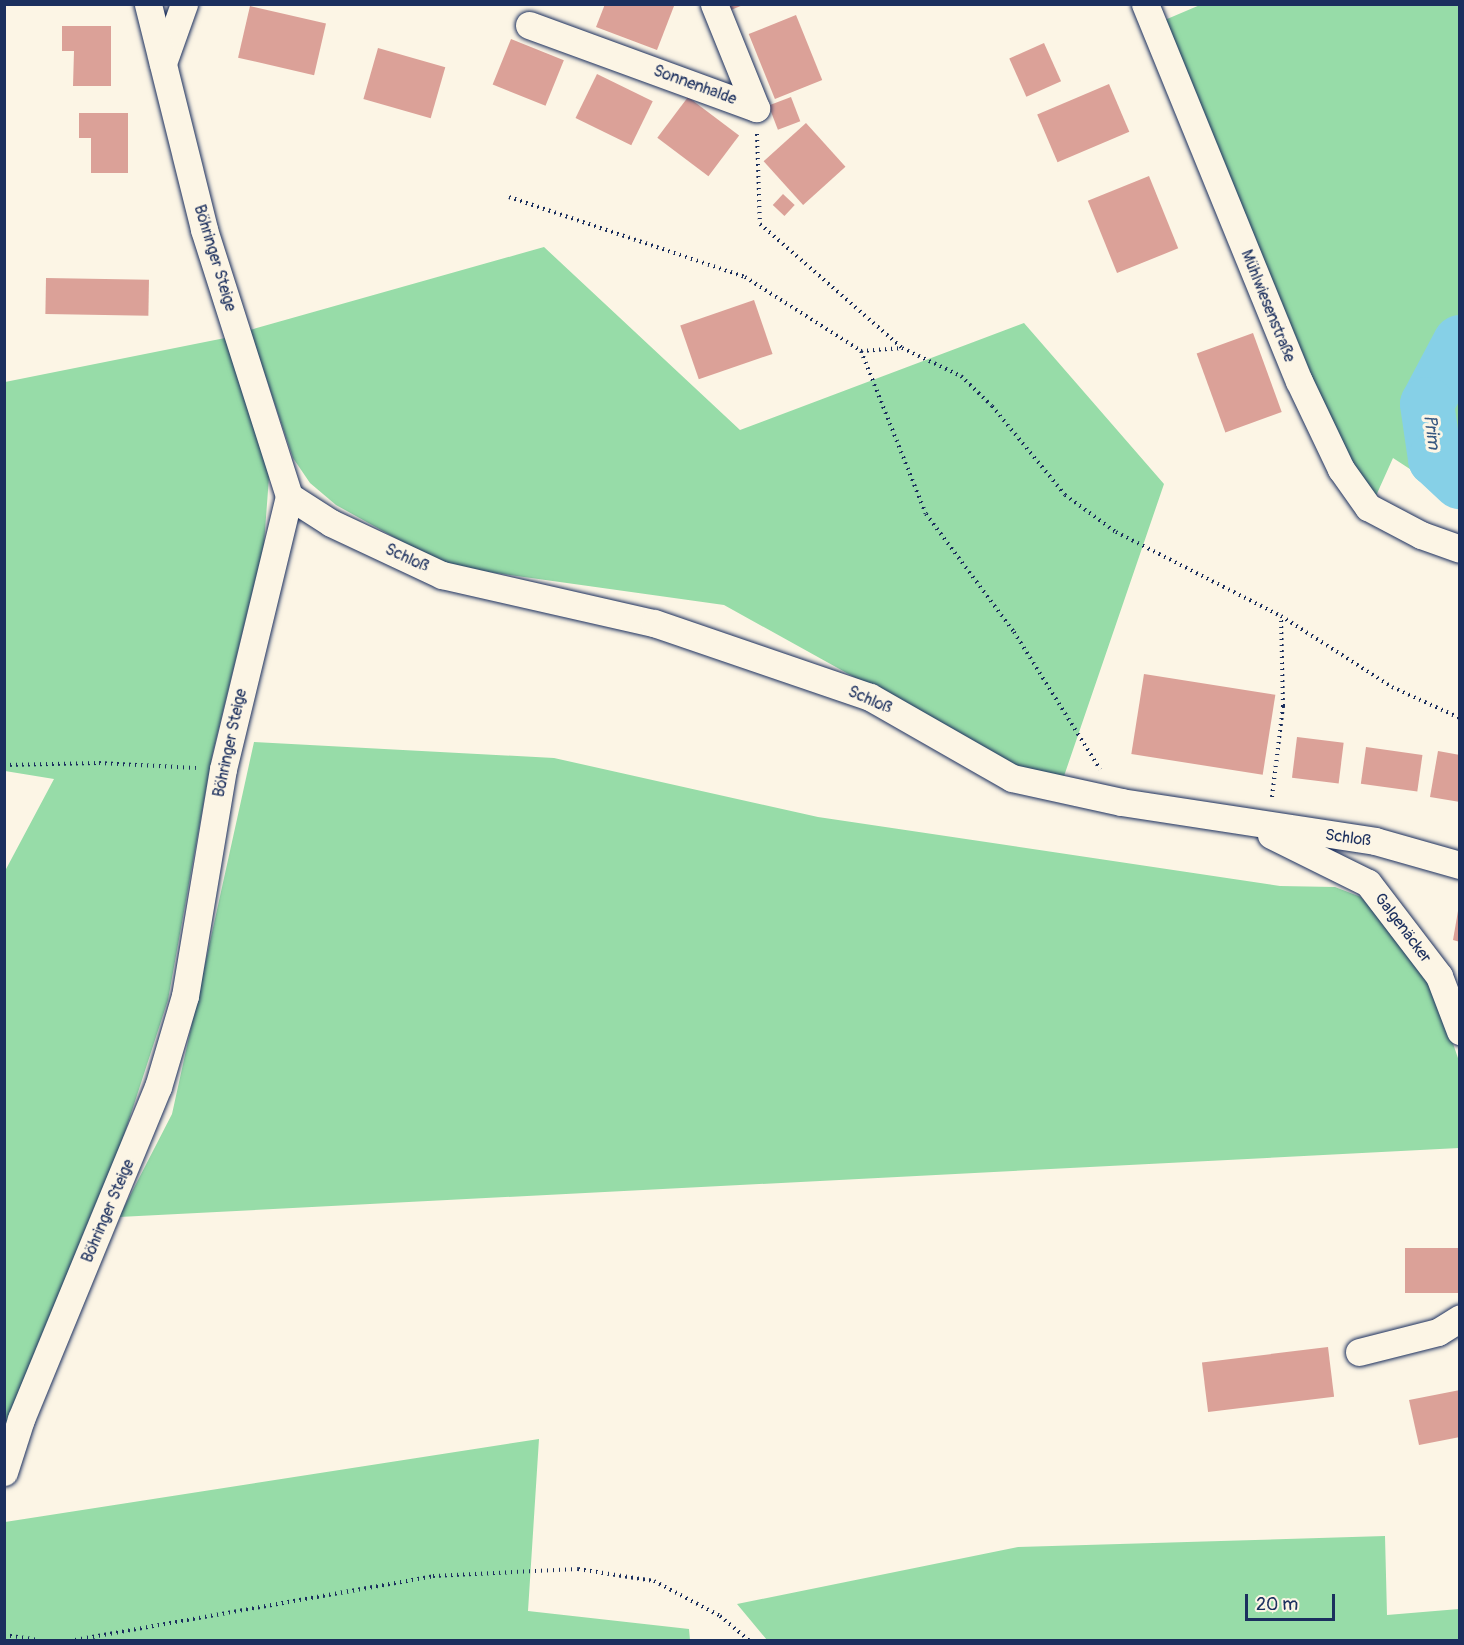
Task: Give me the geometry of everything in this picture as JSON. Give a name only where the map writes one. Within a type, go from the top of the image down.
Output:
[{"type":"street","name":"Böhringer Steige","points":[[4,1472],[21,1419],[158,1087],[186,996],[223,769],[290,496],[204,229],[148,4]]},
{"type":"street","points":[[163,63],[184,4]]},
{"type":"street","name":"Sonnenhalde","points":[[714,4],[756,108]]},
{"type":"street","name":"Mühlwiesenstraße","points":[[1145,4],[1299,381],[1341,470],[1368,507],[1460,549]]},
{"type":"street","name":"Sonnenhalde","points":[[529,25],[756,108]]},
{"type":"street","name":"Schloß","points":[[290,496],[331,523],[442,574],[654,623],[870,697],[1012,778],[1121,802],[1259,826],[1375,841],[1460,865]]},
{"type":"street","name":"Galgenäcker","points":[[1259,826],[1368,883],[1439,976],[1460,1031]]},
{"type":"street","points":[[1359,1352],[1438,1332],[1460,1318]]},
{"type":"path","points":[[756,108],[760,224],[902,348],[961,376],[992,406],[1065,495],[1116,532],[1281,616],[1392,687],[1460,717]]},
{"type":"path","points":[[509,196],[745,278],[861,351],[926,514],[1014,632],[1121,802]]},
{"type":"path","points":[[861,351],[902,348]]},
{"type":"path","points":[[1259,826],[1283,706],[1281,616]]},
{"type":"path","points":[[4,765],[99,763],[223,769]]},
{"type":"path","points":[[75,1641],[433,1576],[578,1569],[654,1581],[720,1616],[749,1641]]},
{"type":"path","points":[[4,1635],[39,1641]]},
{"type":"green space","points":[[1200,5],[1459,5],[1459,501],[1393,458],[1375,498],[1347,467],[1160,22]]},
{"type":"green space","points":[[544,247],[740,430],[1024,323],[1164,484],[1063,779],[1016,767],[724,605],[446,566],[336,505],[310,483],[293,458],[250,330]]},
{"type":"green space","points":[[230,337],[269,477],[264,544],[212,756],[168,1000],[112,1172],[5,1429],[5,871],[54,779],[5,771],[5,382]]},
{"type":"green space","points":[[254,742],[554,758],[818,817],[1280,886],[1335,887],[1361,897],[1431,979],[1459,1061],[1459,1148],[119,1217],[172,1114]]},
{"type":"green space","points":[[539,1439],[528,1611],[689,1629],[690,1640],[5,1640],[5,1522]]},
{"type":"green space","points":[[1385,1536],[1387,1615],[1459,1609],[1459,1640],[767,1640],[737,1604],[1018,1547]]},
{"type":"building","points":[[605,4],[670,4],[674,6],[657,50],[596,27]]},
{"type":"building","points":[[729,4],[743,4],[743,5],[731,10]]},
{"type":"building","points":[[250,6],[326,24],[314,75],[238,58]]},
{"type":"building","points":[[796,15],[822,80],[775,99],[749,34]]},
{"type":"building","points":[[62,26],[111,26],[111,86],[73,86],[74,51],[62,51]]},
{"type":"building","points":[[511,39],[564,60],[545,106],[493,84]]},
{"type":"building","points":[[1044,43],[1061,81],[1026,97],[1009,58]]},
{"type":"building","points":[[378,48],[445,67],[431,118],[363,99]]},
{"type":"building","points":[[597,74],[653,101],[631,145],[576,118]]},
{"type":"building","points":[[1109,84],[1129,132],[1058,162],[1037,114]]},
{"type":"building","points":[[688,97],[739,136],[708,176],[657,138]]},
{"type":"building","points":[[791,97],[800,121],[778,130],[769,106]]},
{"type":"building","points":[[79,113],[128,113],[128,173],[91,173],[91,138],[79,138]]},
{"type":"building","points":[[806,123],[845,167],[803,205],[764,161]]},
{"type":"building","points":[[1149,176],[1178,248],[1117,273],[1088,201]]},
{"type":"building","points":[[783,194],[795,205],[784,216],[773,205]]},
{"type":"building","points":[[46,278],[149,280],[148,316],[45,314]]},
{"type":"building","points":[[754,300],[773,354],[699,379],[680,325]]},
{"type":"building","points":[[1253,333],[1282,412],[1225,432],[1197,354]]},
{"type":"building","points":[[1144,674],[1275,695],[1263,775],[1131,754]]},
{"type":"building","points":[[1297,737],[1344,743],[1339,783],[1292,778]]},
{"type":"building","points":[[1366,747],[1422,755],[1417,792],[1361,784]]},
{"type":"building","points":[[1438,751],[1460,755],[1460,802],[1430,797]]},
{"type":"building","points":[[1458,911],[1460,912],[1460,942],[1453,940]]},
{"type":"building","points":[[1405,1248],[1460,1248],[1460,1293],[1405,1293]]},
{"type":"building","points":[[1328,1347],[1334,1397],[1208,1412],[1202,1362]]},
{"type":"building","points":[[1460,1390],[1460,1437],[1419,1445],[1409,1400]]},
{"type":"waterway","name":"Prim","points":[[1460,342],[1427,404],[1435,459],[1460,482]]}]
